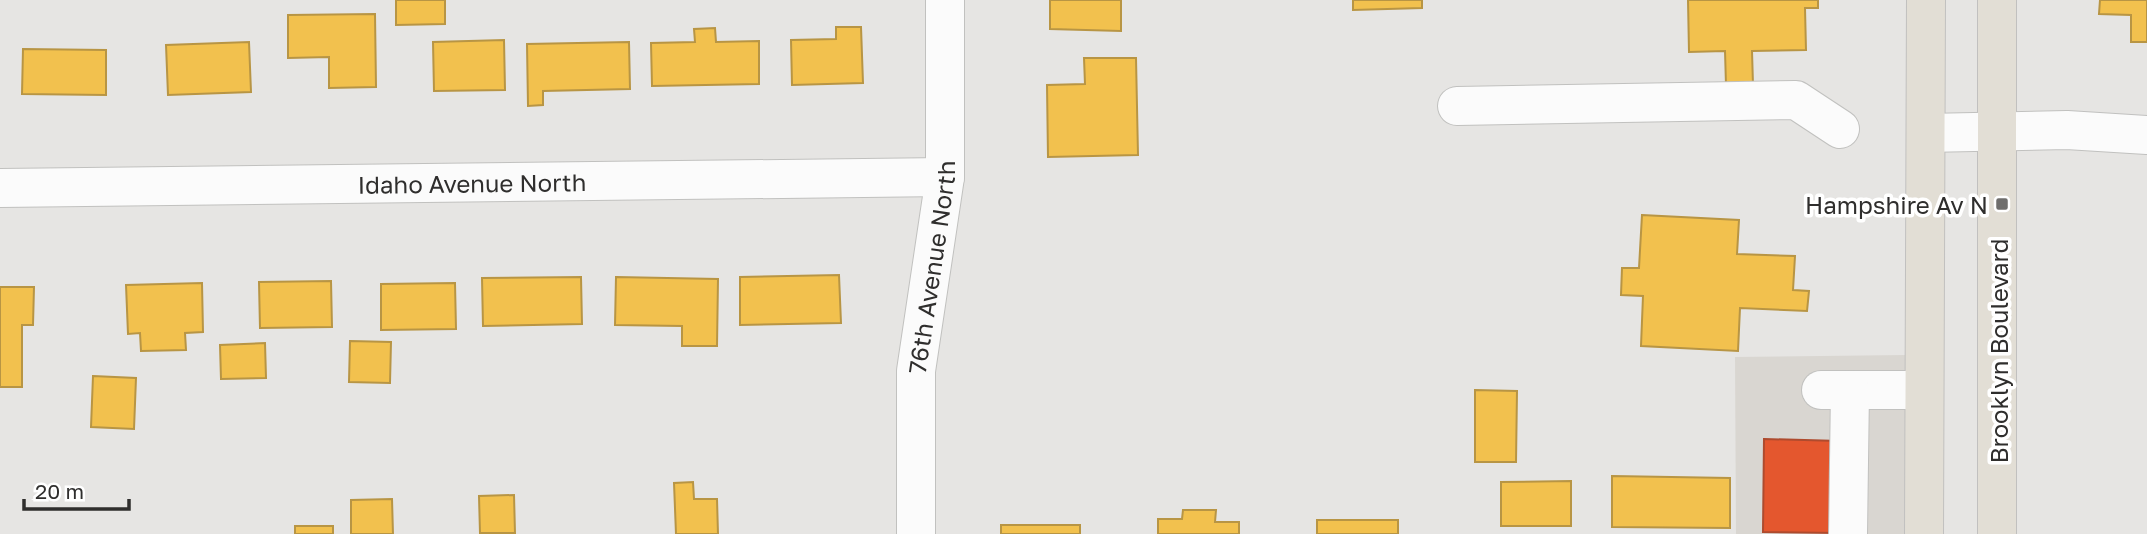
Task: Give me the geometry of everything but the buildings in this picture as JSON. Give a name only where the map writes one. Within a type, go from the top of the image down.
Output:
[{"type":"main road","points":[[1924,534],[1926,0]]},
{"type":"main road","name":"Brooklyn Boulevard","points":[[1997,0],[1997,534]]},
{"type":"street","name":"76th Avenue North","points":[[916,534],[916,371],[945,177],[945,0]]},
{"type":"street","points":[[1457,106],[1796,100],[1840,129]]},
{"type":"street","points":[[1926,133],[2067,130],[2147,135]]},
{"type":"street","name":"Idaho Avenue North","points":[[0,188],[945,177]]},
{"type":"street","points":[[1848,534],[1836,390],[1924,390]]},
{"type":"shaded area","points":[[1906,355],[1907,534],[1736,534],[1735,357]]},
{"type":"place","name":"Hampshire Av N","points":[[2002,204]]}]
